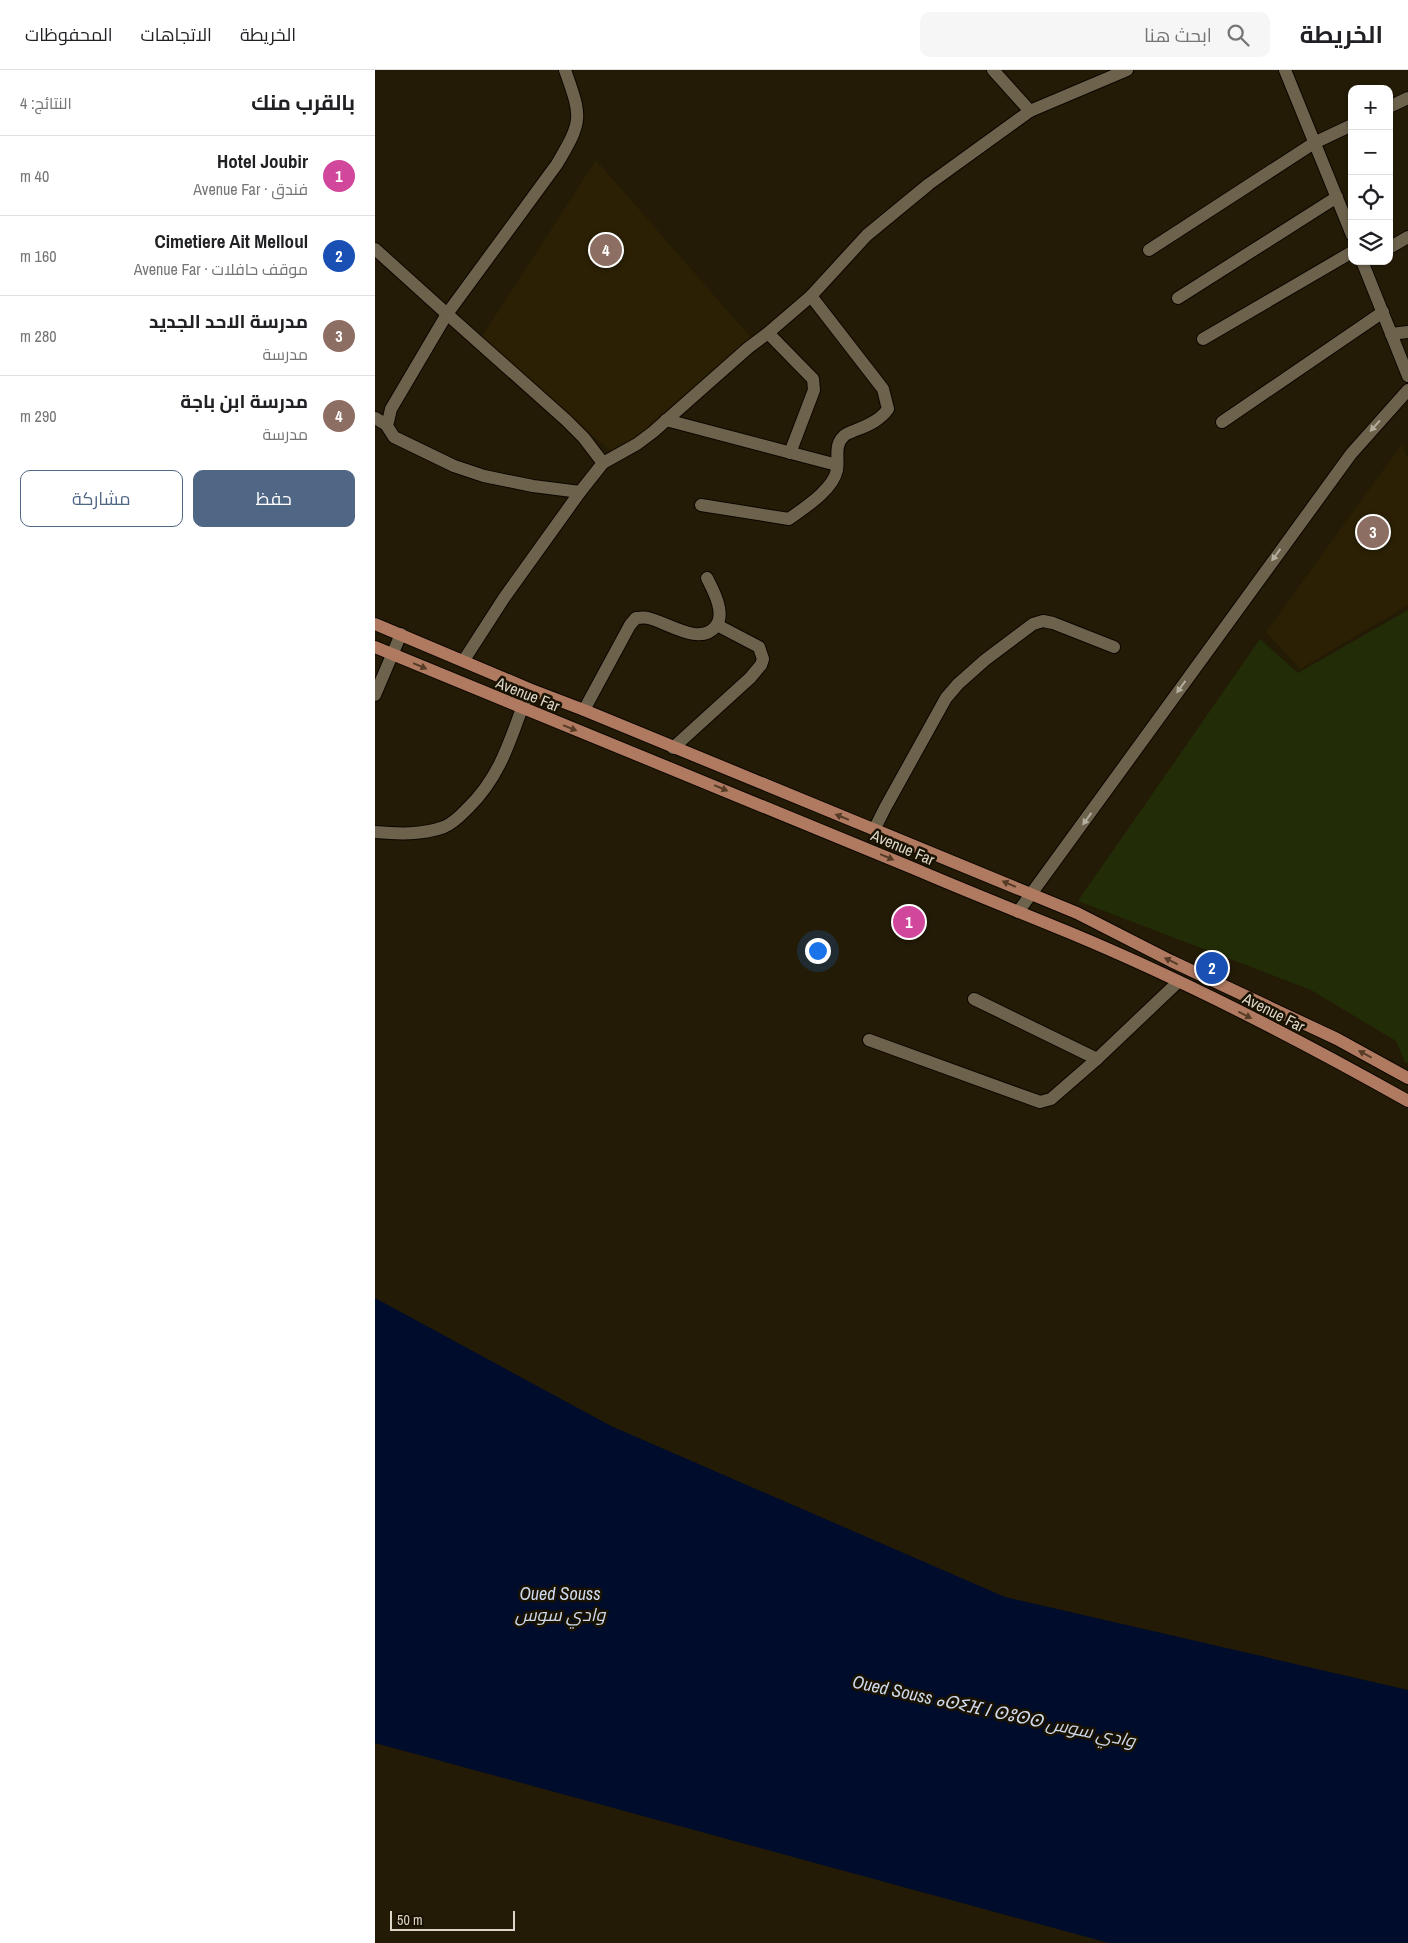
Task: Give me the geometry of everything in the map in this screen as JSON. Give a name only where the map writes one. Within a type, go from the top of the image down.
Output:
[{"type":"main road","name":"Avenue Far","points":[[375,624],[1077,913],[1171,961],[1337,1039],[1408,1078]]},
{"type":"main road","name":"Avenue Far","points":[[375,647],[701,779],[1069,932],[1178,982],[1408,1101]]},
{"type":"street","points":[[565,70],[577,105],[578,125],[572,139],[557,164],[447,314],[391,409],[387,425],[389,432],[401,442],[454,466],[484,476],[533,486],[580,492]]},
{"type":"street","points":[[993,70],[1029,111]]},
{"type":"street","points":[[464,660],[503,598],[603,463],[637,444],[698,394],[747,348],[768,333],[811,296],[867,235],[929,184],[1029,111],[1127,70]]},
{"type":"street","points":[[1285,70],[1348,225]]},
{"type":"street","points":[[1393,105],[1408,98]]},
{"type":"street","points":[[1149,250],[1315,143],[1348,127]]},
{"type":"street","points":[[1178,298],[1337,197]]},
{"type":"street","points":[[1393,246],[1408,237]]},
{"type":"street","points":[[375,249],[566,420],[584,438],[603,463]]},
{"type":"street","points":[[1203,339],[1348,254]]},
{"type":"street","points":[[1366,265],[1408,376]]},
{"type":"street","points":[[701,505],[789,519],[823,493],[832,480],[837,472],[838,448],[841,438],[882,416],[888,409],[883,389],[811,296]]},
{"type":"street","points":[[1223,422],[1383,312]]},
{"type":"street","points":[[1391,334],[1408,332]]},
{"type":"street","points":[[768,333],[813,379],[814,390],[790,453]]},
{"type":"street","points":[[1018,912],[1351,454],[1408,390]]},
{"type":"street","points":[[375,418],[387,425]]},
{"type":"street","points":[[667,420],[837,465]]},
{"type":"street","points":[[584,710],[630,625],[636,618],[647,617],[665,625],[698,635],[711,631],[717,625],[719,616],[716,596],[707,578]]},
{"type":"street","points":[[875,830],[885,808],[946,698],[958,684],[1012,639],[1033,624],[1043,621],[1053,623],[1114,647]]},
{"type":"street","points":[[673,748],[750,678],[761,665],[762,653],[759,647],[717,625]]},
{"type":"street","points":[[375,695],[401,634]]},
{"type":"street","points":[[375,832],[418,833],[446,826],[458,818],[486,789],[507,751],[529,689]]},
{"type":"street","points":[[869,1040],[1041,1102],[1051,1099],[1097,1059],[1178,982]]},
{"type":"street","points":[[974,999],[1097,1059]]},
{"type":"shaded area","points":[[596,160],[753,340],[616,455],[479,341]]},
{"type":"shaded area","points":[[1402,444],[1408,459],[1408,605],[1300,669],[1266,632]]},
{"type":"green space","points":[[1408,610],[1408,1063],[1405,1062],[1396,1041],[1311,990],[1078,901],[1260,639],[1298,673]]},
{"type":"water","name":"Oued Souss وادي سوس","points":[[375,1298],[611,1426],[1005,1597],[1408,1690],[1408,1943],[1109,1943],[375,1743]]},
{"type":"place","name":"مدرسة ابن باجة","points":[[606,250]]},
{"type":"place","name":"مدرسة الاحد الجديد","points":[[1373,532]]},
{"type":"place","name":"Hotel Joubir","points":[[909,922]]},
{"type":"place","name":"Cimetiere Ait Melloul","points":[[1212,968]]},
{"type":"water label","name":"Oued Souss ⴰⵙⵉⴼ ⵏ ⵙⵓⵙⵙ وادي سوس","points":[[994,1711]]}]
